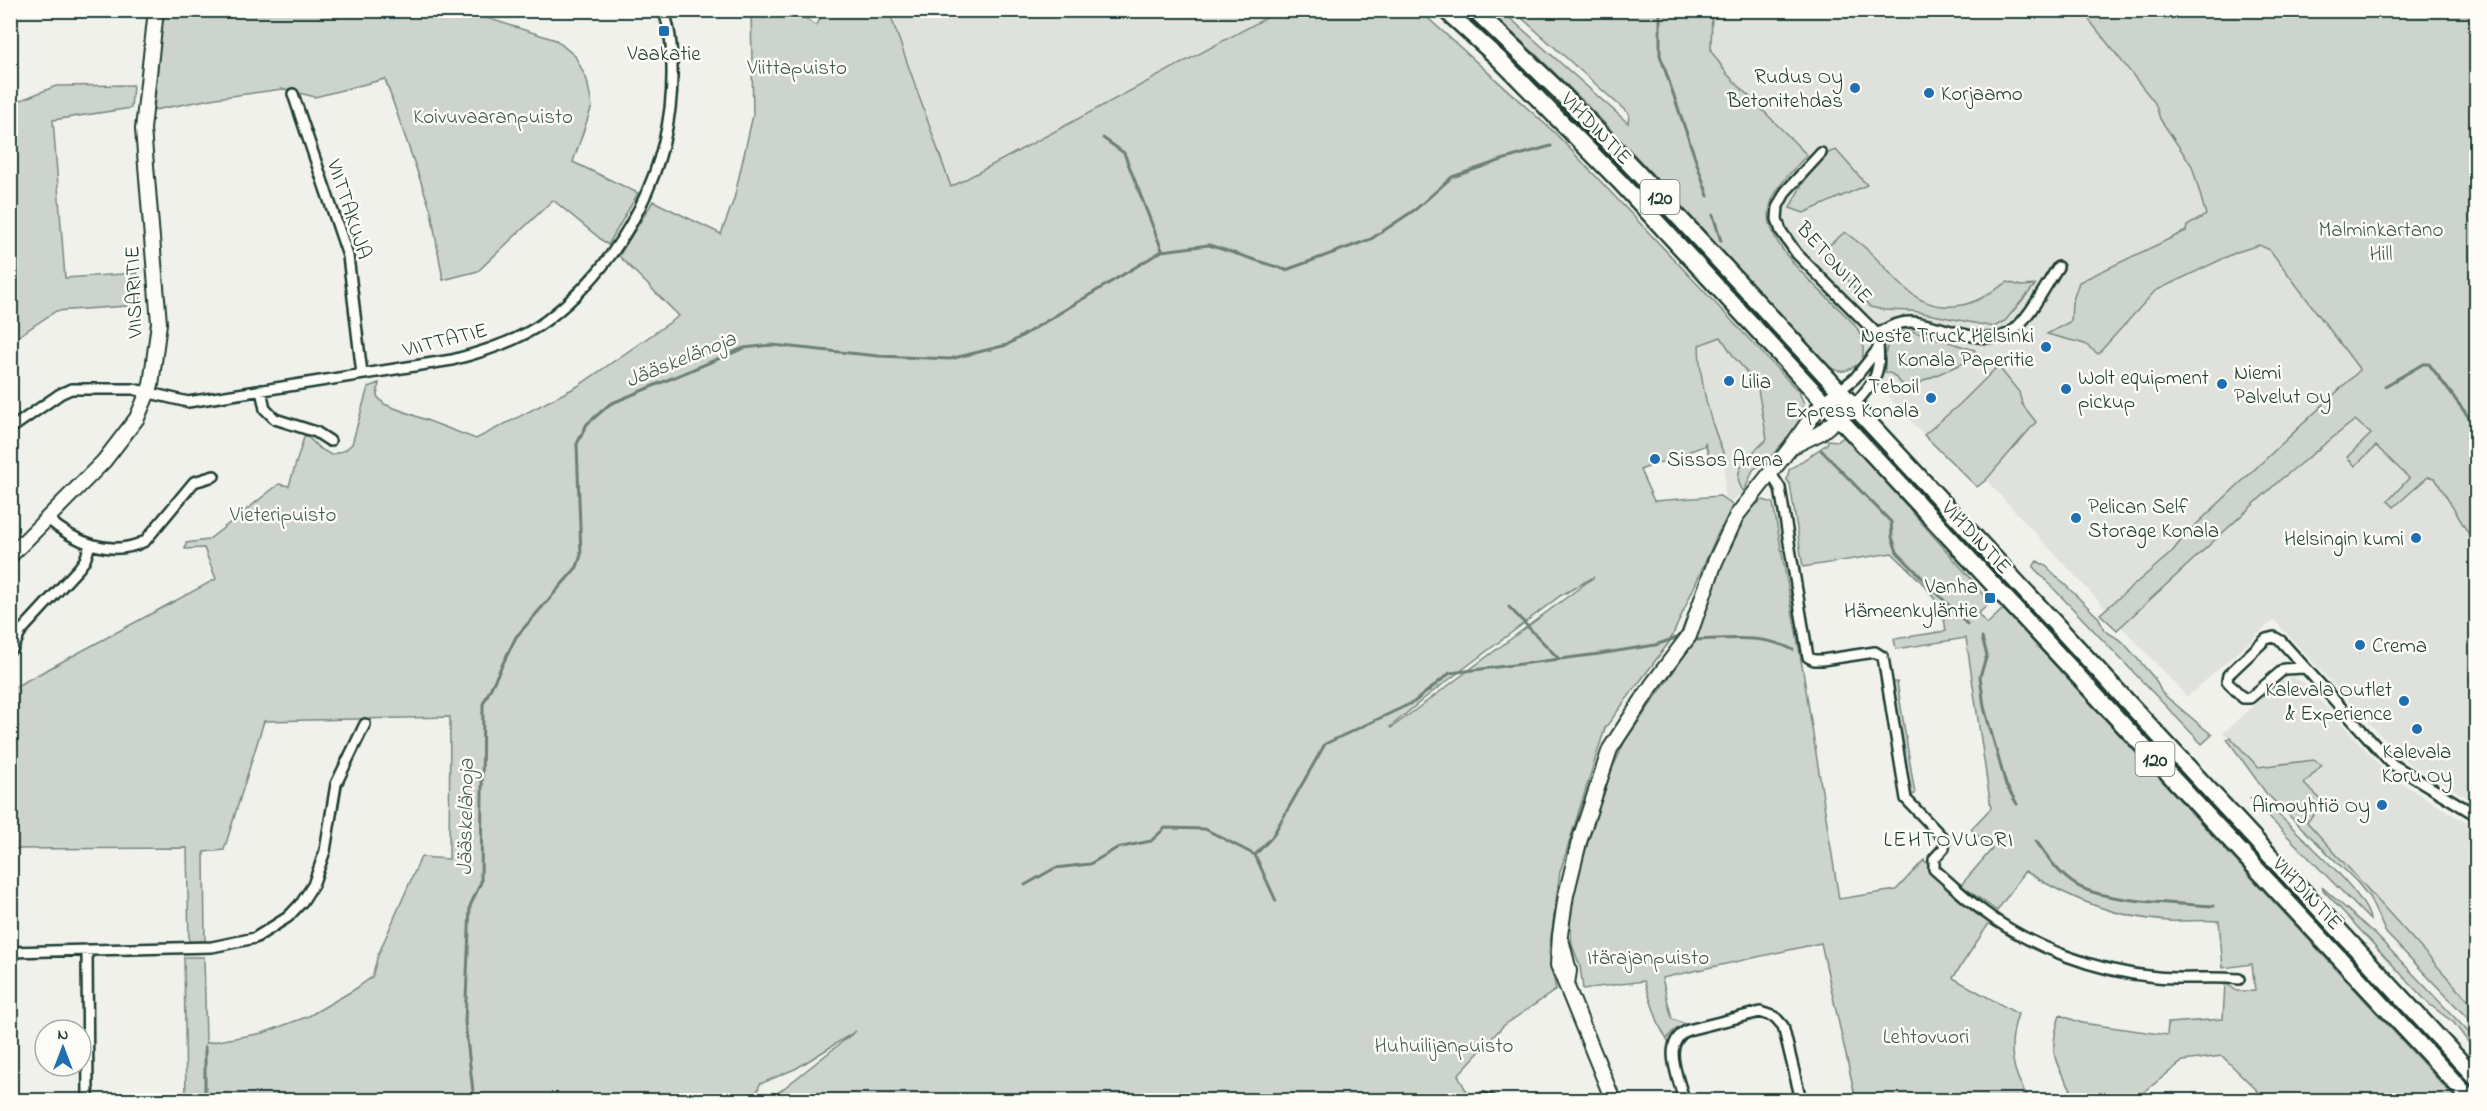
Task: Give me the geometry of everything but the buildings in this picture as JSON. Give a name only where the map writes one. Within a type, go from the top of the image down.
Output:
[{"type":"main road","name":"VIHDINTIE","points":[[1445,10],[1507,66],[1619,181],[2471,1101]]},
{"type":"main road","name":"VIHDINTIE","points":[[1475,10],[1550,82],[1635,170],[2476,1078]]},
{"type":"street","name":"VIISARITIE","points":[[10,555],[102,463],[131,428],[148,394],[153,376],[159,323],[143,129],[156,10]]},
{"type":"street","name":"VIITTATIE","points":[[10,429],[60,394],[72,390],[133,389],[188,402],[452,360],[490,349],[547,320],[578,293],[609,259],[639,212],[672,106],[672,57],[669,31],[663,10]]},
{"type":"street","name":"VIITTAKUJA","points":[[293,94],[348,256],[362,374]]},
{"type":"street","name":"BETONITIE","points":[[1821,153],[1786,191],[1778,206],[1781,231],[1797,254],[1877,334]]},
{"type":"street","points":[[1791,447],[1820,433],[1853,406],[1868,388],[1879,369],[1877,334],[1892,326],[1911,322],[1983,337],[1992,338],[2010,333],[2026,315],[2058,267]]},
{"type":"street","points":[[1613,1101],[1558,965],[1566,895],[1579,842],[1610,749],[1652,685],[1689,636],[1715,562],[1737,515],[1824,403],[1858,376],[1878,349]]},
{"type":"street","points":[[261,390],[265,410],[275,419],[316,432],[330,441]]},
{"type":"street","points":[[1770,472],[1780,488],[1808,657],[1822,660],[1875,652],[1883,655],[1906,799],[1945,840],[1944,848],[1934,860],[1934,869],[1998,922],[2070,957],[2116,970],[2157,978],[2239,979]]},
{"type":"street","points":[[48,519],[75,538],[90,544],[127,547],[145,542],[194,482],[214,476]]},
{"type":"street","points":[[13,648],[21,631],[85,560],[90,544]]},
{"type":"street","points":[[2304,668],[2284,669],[2250,699],[2243,698],[2227,681],[2228,675],[2266,639],[2274,638],[2281,641],[2392,764],[2476,815]]},
{"type":"street","points":[[10,952],[212,947],[255,938],[288,917],[313,885],[325,851],[336,784],[365,724]]},
{"type":"street","points":[[87,951],[88,1101]]},
{"type":"street","points":[[1684,1101],[1672,1053],[1677,1036],[1688,1030],[1760,1012],[1775,1017],[1784,1026],[1802,1101]]},
{"type":"shaded area","points":[[889,10],[1279,11],[951,188]]},
{"type":"shaded area","points":[[1712,11],[2082,11],[2155,103],[2160,119],[2192,166],[2206,215],[2187,225],[2187,231],[2079,282],[2072,303],[2071,321],[2048,334],[2085,344],[2133,313],[2155,291],[2237,252],[2259,245],[2270,250],[2360,370],[2185,535],[2172,552],[2105,608],[1986,480],[2036,422],[2022,404],[2019,392],[1998,366],[1960,404],[1924,435],[1883,391],[1862,361],[1864,350],[1857,327],[1786,255],[1771,228],[1769,212],[1784,180],[1806,155],[1727,74],[1711,50]]},
{"type":"shaded area","points":[[1721,336],[1734,357],[1757,384],[1767,439],[1740,466],[1739,486],[1744,492],[1724,507],[1725,457],[1711,424],[1703,395],[1699,344]]},
{"type":"shaded area","points":[[2355,420],[2371,434],[2347,457],[2354,466],[2376,446],[2410,478],[2394,507],[2428,477],[2435,478],[2476,546],[2476,803],[2410,764],[2398,754],[2274,620],[2187,697],[2121,626],[2280,480]]},
{"type":"shaded area","points":[[2292,677],[2304,683],[2390,776],[2476,829],[2476,1009],[2307,822],[2304,784],[2322,765],[2314,760],[2258,767],[2230,737],[2222,734],[2281,680]]},
{"type":"green space","name":"Koivuvaaranpuisto","points":[[163,11],[465,11],[556,40],[575,56],[587,80],[592,106],[573,162],[638,193],[608,245],[553,200],[478,271],[443,280],[431,211],[385,79],[315,97],[283,89],[216,98],[154,110]]},
{"type":"green space","points":[[751,11],[796,11],[816,26],[825,11],[889,11],[951,187],[1279,11],[1420,11],[1555,133],[1799,392],[1804,404],[1801,421],[1770,458],[1753,470],[1744,492],[1739,484],[1740,470],[1767,439],[1757,384],[1734,357],[1721,337],[1699,345],[1706,402],[1725,457],[1711,462],[1705,443],[1704,446],[1640,470],[1654,501],[1720,496],[1735,507],[1719,531],[1670,641],[1605,728],[1560,872],[1549,952],[1556,990],[1503,1026],[1458,1075],[1471,1100],[769,1100],[856,1031],[797,1068],[760,1084],[754,1100],[186,1100],[184,957],[204,957],[206,1043],[263,1033],[309,1016],[372,977],[378,955],[421,857],[449,859],[450,717],[264,721],[224,850],[204,852],[205,941],[189,942],[187,848],[11,849],[11,689],[216,579],[204,548],[185,549],[186,543],[208,540],[279,484],[289,486],[305,434],[319,448],[331,455],[345,450],[352,444],[368,387],[379,383],[377,396],[384,404],[476,439],[578,386],[679,316],[619,256],[653,201],[721,234],[734,199],[753,115]],"holes":[[[1594,577],[1391,728],[1426,697],[1560,596]]]},
{"type":"green space","points":[[1459,11],[1463,11],[1489,35],[1564,109],[1661,211],[1659,213],[1551,99]]},
{"type":"green space","points":[[1488,11],[1502,11],[1628,123],[1629,114],[1514,11],[1712,11],[1711,51],[1727,74],[1807,155],[1786,178],[1774,196],[1769,217],[1773,232],[1781,247],[1804,275],[1856,327],[1862,342],[1862,361],[1846,371],[1838,371],[1829,366],[1578,95]]},
{"type":"green space","name":"Malminkartano Hill","points":[[2082,11],[2476,11],[2476,546],[2435,478],[2428,477],[2394,507],[2388,501],[2409,478],[2376,446],[2355,466],[2347,457],[2371,434],[2355,420],[2280,480],[2117,630],[2100,614],[2172,552],[2185,535],[2360,370],[2270,250],[2259,245],[2237,252],[2155,291],[2098,354],[2085,344],[2047,334],[2071,321],[2072,303],[2079,282],[2186,231],[2187,226],[2206,215],[2192,166],[2160,119],[2155,103]]},
{"type":"green space","points":[[133,85],[131,108],[53,120],[65,278],[137,273],[141,305],[56,311],[11,341],[11,104],[56,86]]},
{"type":"green space","points":[[1836,150],[1867,185],[1804,213],[1790,208],[1815,166],[1822,158]]},
{"type":"green space","points":[[1845,232],[1875,257],[1906,289],[1930,303],[1944,306],[1962,305],[1980,299],[2008,282],[2021,286],[2035,285],[2005,321],[1994,327],[1913,311],[1870,307],[1826,253],[1827,247]]},
{"type":"green space","points":[[1905,331],[1912,331],[1975,350],[1975,358],[1925,380],[1909,391],[1892,374],[1885,372],[1887,347],[1893,338]]},
{"type":"green space","points":[[1998,366],[2019,392],[2022,404],[2036,422],[1986,480],[1977,487],[1924,435],[1960,404]]},
{"type":"green space","points":[[1845,436],[1974,582],[1989,604],[1978,614],[1987,624],[2003,609],[2457,1100],[2267,1100],[2222,1056],[2183,1061],[2134,1100],[2058,1100],[2071,1089],[2054,1054],[2054,1037],[2060,1015],[2082,1023],[2167,1035],[2168,1023],[2223,1019],[2225,983],[2237,991],[2255,991],[2252,964],[2223,968],[2219,921],[2168,921],[2130,916],[2076,898],[2025,871],[1997,911],[1961,885],[1992,849],[1971,829],[1991,808],[1966,638],[1896,649],[1894,639],[1946,631],[1944,619],[1934,597],[1892,553],[1803,567],[1790,484],[1787,480],[1789,470],[1827,444],[1828,440],[1838,441]]},
{"type":"green space","points":[[1763,500],[1773,503],[1803,671],[1839,899],[1896,890],[1924,860],[1942,882],[1990,922],[1953,978],[2018,1014],[2013,1037],[2013,1059],[2019,1080],[2030,1100],[1856,1100],[1821,943],[1662,978],[1672,1019],[1688,1025],[1675,1030],[1667,1040],[1659,1025],[1644,981],[1583,989],[1580,966],[1572,945],[1569,909],[1612,769],[1625,741],[1685,655],[1695,636],[1724,560],[1747,511]]},
{"type":"green space","points":[[2037,561],[2046,566],[2099,618],[2104,630],[2123,642],[2155,679],[2162,693],[2212,735],[2202,744],[2033,567]]},
{"type":"green space","points":[[1893,682],[1897,682],[1915,794],[1911,795]]},
{"type":"green space","points":[[2230,737],[2258,767],[2314,760],[2322,765],[2304,784],[2325,803],[2307,822],[2476,1009],[2476,1027],[2386,933],[2369,897],[2357,882],[2266,793],[2227,739]]},
{"type":"green space","points":[[2260,797],[2340,875],[2366,908],[2370,920],[2250,798]]},
{"type":"green space","points":[[2322,887],[2377,936],[2476,1040],[2476,1061],[2469,1043],[2454,1023],[2429,1004]]},
{"type":"waterway","points":[[1660,10],[1660,55],[1708,196]]},
{"type":"waterway","points":[[1103,138],[1124,153],[1162,250]]},
{"type":"waterway","name":"Jääskelänoja","points":[[474,1100],[465,1022],[470,906],[481,882],[483,704],[516,637],[577,567],[581,555],[577,444],[587,424],[610,404],[744,348],[772,345],[878,356],[950,359],[1007,345],[1162,251],[1209,245],[1286,270],[1371,239],[1416,209],[1452,177],[1551,146]]},
{"type":"waterway","points":[[1713,215],[1721,241]]},
{"type":"waterway","points":[[2385,386],[2423,364],[2429,364],[2476,427]]},
{"type":"waterway","points":[[1821,450],[1891,522],[1892,537],[1897,552],[1967,624]]},
{"type":"waterway","points":[[2474,491],[2476,501]]},
{"type":"waterway","points":[[1509,607],[1559,659]]},
{"type":"waterway","points":[[1025,885],[1055,868],[1090,864],[1117,848],[1151,841],[1165,828],[1205,829],[1255,855],[1272,837],[1325,744],[1414,702],[1450,673],[1599,654],[1655,645],[1676,638]]},
{"type":"waterway","points":[[1982,638],[1987,655],[1980,676],[1984,707],[2006,785],[2017,804]]},
{"type":"waterway","points":[[1695,640],[1758,640],[1793,650]]},
{"type":"waterway","points":[[2036,841],[2062,874],[2086,890],[2141,901],[2214,906]]},
{"type":"waterway","points":[[1255,855],[1276,901]]},
{"type":"waterway","points":[[205,1047],[205,1100]]},
{"type":"place","name":"Vaakatie","points":[[664,31]]},
{"type":"place","name":"Rudus Oy Betonitehdas","points":[[1855,88]]},
{"type":"place","name":"Korjaamo","points":[[1929,93]]},
{"type":"place","name":"Neste Truck Helsinki Konala Paperitie","points":[[2046,347]]},
{"type":"place","name":"Lilia","points":[[1729,381]]},
{"type":"place","name":"Niemi Palvelut Oy","points":[[2222,384]]},
{"type":"place","name":"Wolt equipment pickup","points":[[2066,389]]},
{"type":"place","name":"Teboil Express Konala","points":[[1931,398]]},
{"type":"place","name":"Sissos Arena","points":[[1655,459]]},
{"type":"place","name":"Pelican Self Storage Konala","points":[[2076,518]]},
{"type":"place","name":"Helsingin kumi","points":[[2416,538]]},
{"type":"place","name":"Vanha Hämeenkyläntie","points":[[1990,598]]},
{"type":"place","name":"Crema","points":[[2360,645]]},
{"type":"place","name":"Kalevala Outlet & Experience","points":[[2404,701]]},
{"type":"place","name":"Kalevala Koru Oy","points":[[2417,729]]},
{"type":"place","name":"Aimoyhtiö Oy","points":[[2382,805]]},
{"type":"district","name":"LEHTOVUORI","points":[[1949,838]]},
{"type":"park label","name":"Viittapuisto","points":[[797,67]]},
{"type":"park label","name":"Vieteripuisto","points":[[283,514]]},
{"type":"park label","name":"Itärajanpuisto","points":[[1648,957]]},
{"type":"park label","name":"Lehtovuori","points":[[1926,1036]]},
{"type":"park label","name":"Huhuilijanpuisto","points":[[1444,1045]]}]
